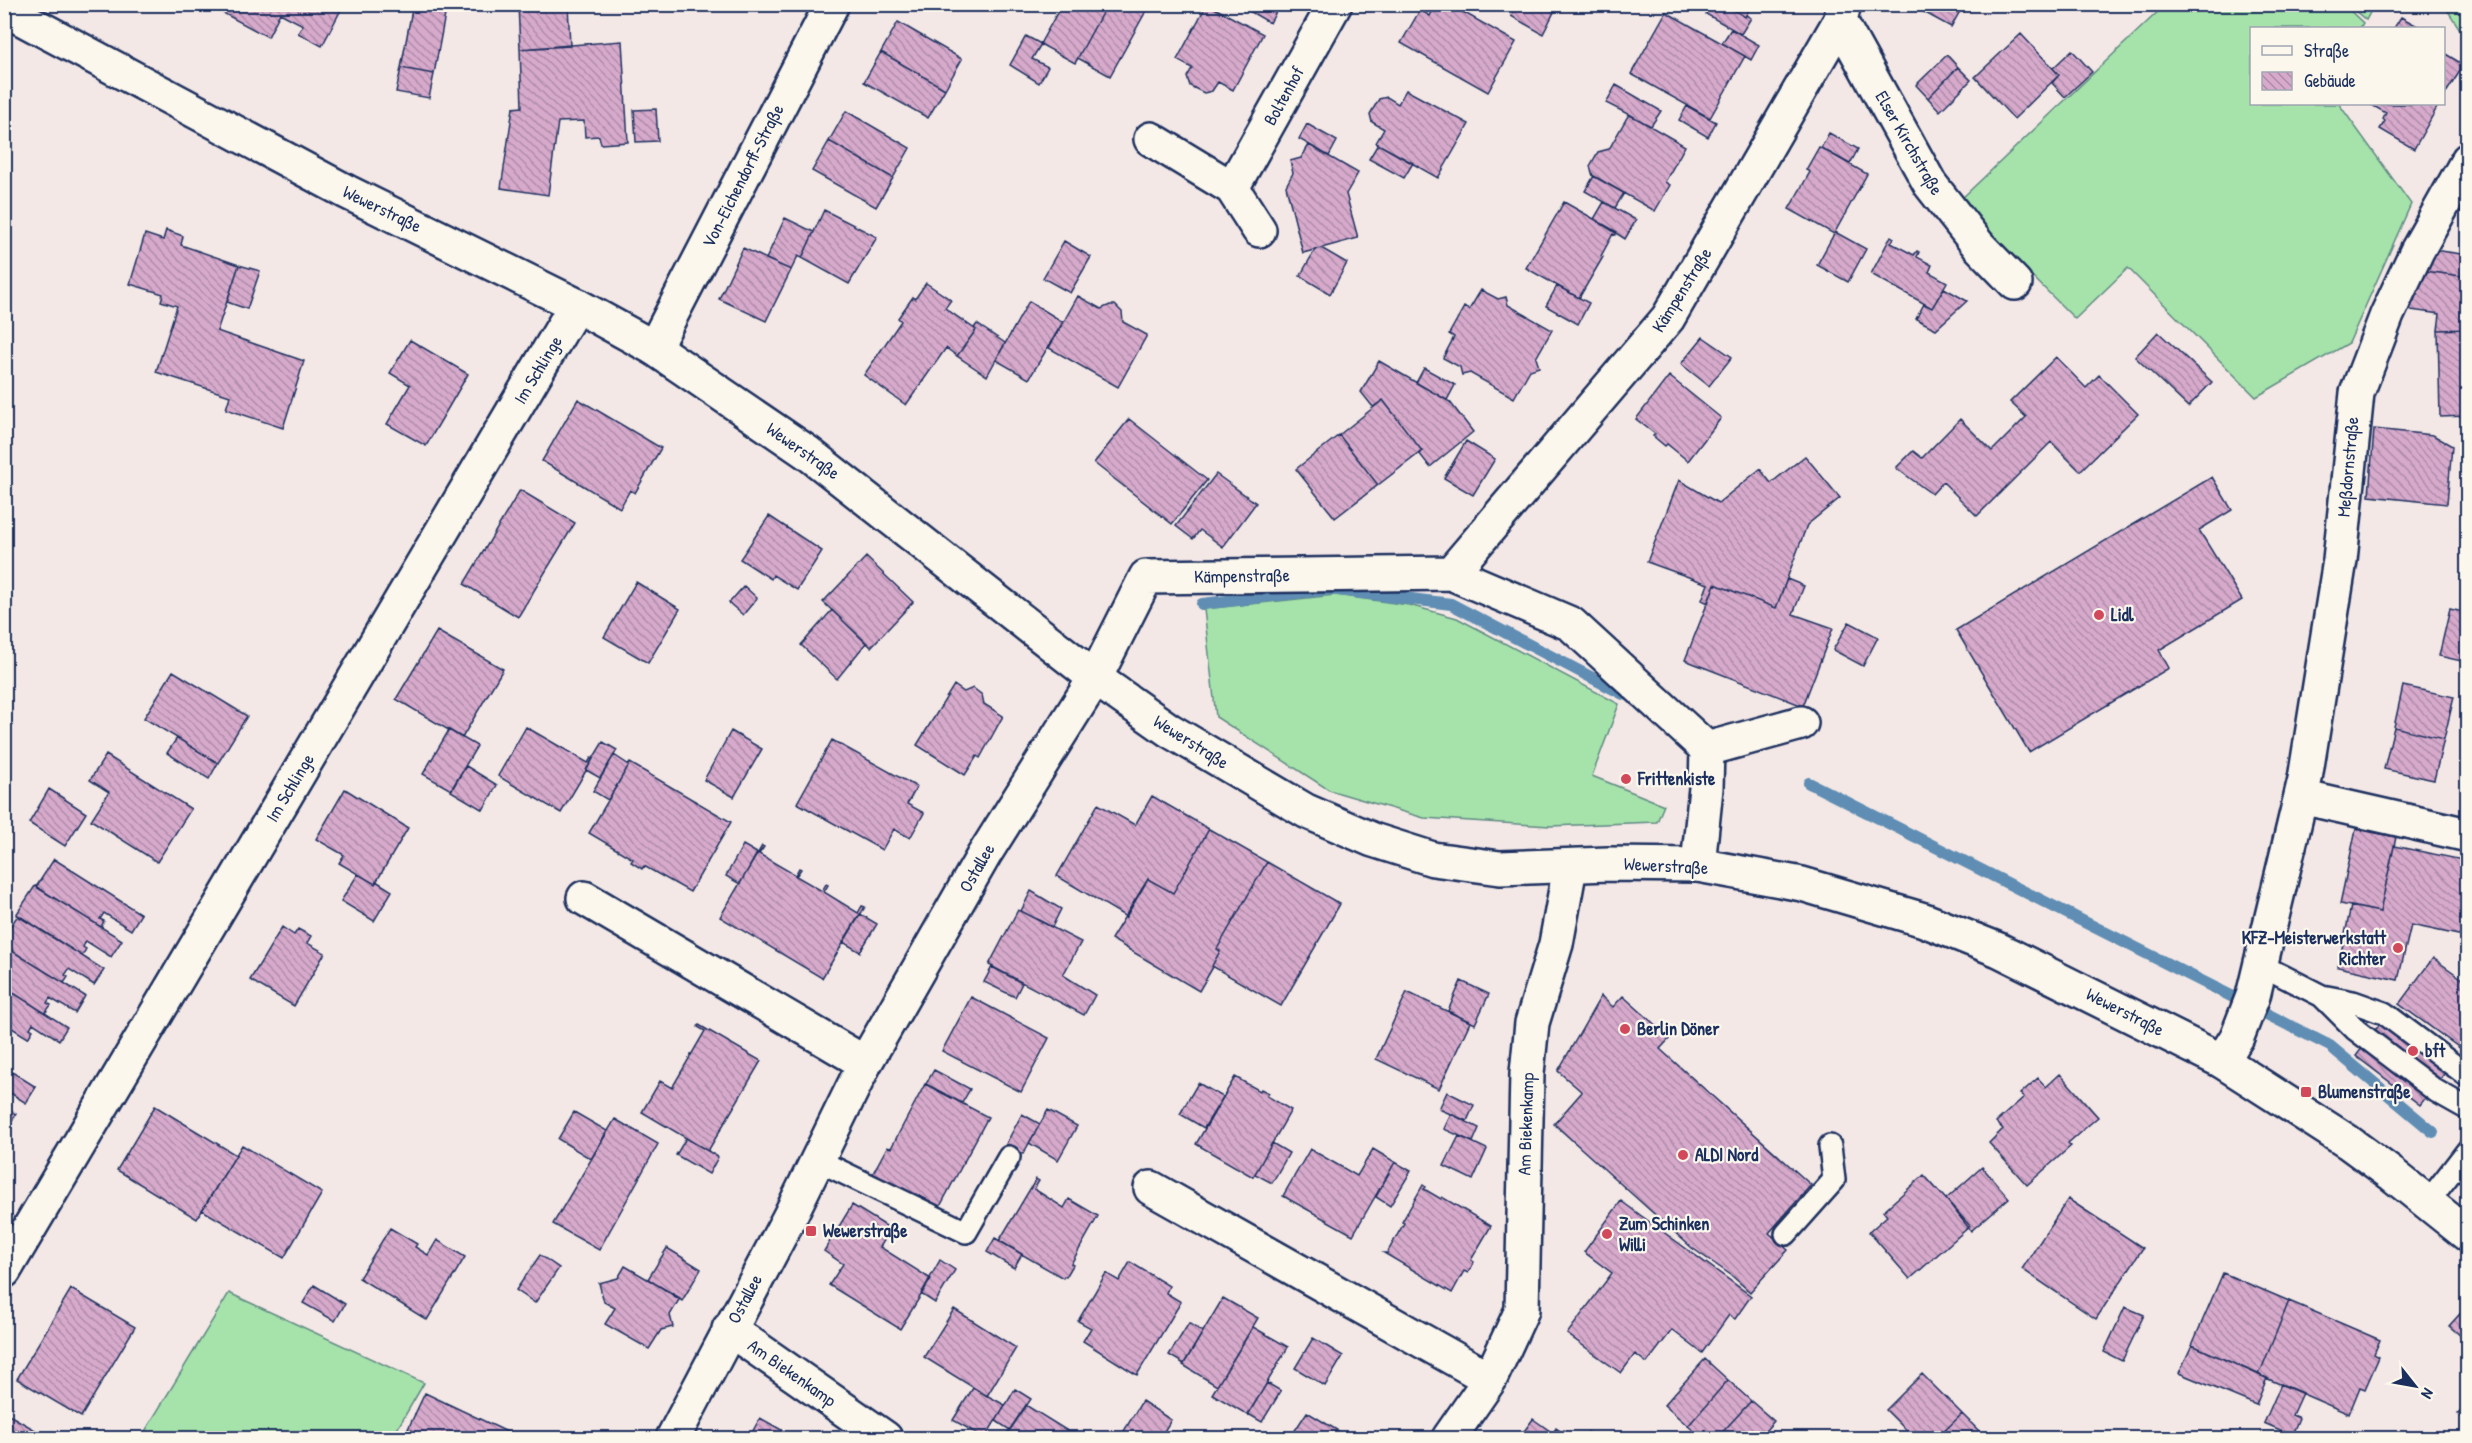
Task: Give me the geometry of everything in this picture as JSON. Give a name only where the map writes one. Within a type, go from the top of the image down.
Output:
[{"type":"street","name":"Von-Eichendorff-Straße","points":[[654,348],[832,4]]},
{"type":"street","name":"Boltenhof","points":[[1232,188],[1335,4]]},
{"type":"street","name":"Wewerstraße","points":[[4,9],[347,192],[576,305],[654,348],[808,453],[1095,678],[1169,730],[1306,811],[1373,840],[1432,859],[1500,868],[1608,864],[1698,865],[1802,884],[1924,920],[2008,955],[2222,1061],[2348,1142],[2468,1235]]},
{"type":"street","name":"Elser Kirchstraße","points":[[1842,13],[1929,184],[1978,246],[2015,283]]},
{"type":"street","name":"Kämpenstraße","points":[[1451,573],[1668,318],[1842,13]]},
{"type":"street","points":[[1152,139],[1232,188],[1259,230]]},
{"type":"street","name":"Meßdornstraße","points":[[2222,1061],[2249,1009],[2301,797],[2340,560],[2357,393],[2387,315],[2417,251],[2468,160]]},
{"type":"street","name":"Im Schlinge","points":[[4,1271],[576,305]]},
{"type":"street","name":"Kämpenstraße","points":[[1095,678],[1146,577],[1451,573],[1571,624],[1707,748]]},
{"type":"street","name":"Ostallee","points":[[673,1438],[789,1218],[865,1064],[984,855],[1095,678]]},
{"type":"street","points":[[1698,865],[1706,788],[1707,748],[1801,723]]},
{"type":"street","points":[[2301,797],[2468,835]]},
{"type":"street","name":"Am Biekenkamp","points":[[1449,1438],[1490,1379],[1522,1310],[1527,1073],[1532,1023],[1556,944],[1570,867]]},
{"type":"street","points":[[584,898],[865,1064]]},
{"type":"street","points":[[1151,1188],[1490,1379]]},
{"type":"street","name":"Am Biekenkamp","points":[[729,1329],[885,1438]]},
{"type":"lane","points":[[2261,964],[2322,996],[2365,1037],[2436,1091],[2468,1108]]},
{"type":"lane","points":[[2322,996],[2353,1002],[2384,1012],[2468,1076]]},
{"type":"lane","points":[[1786,1234],[1834,1180],[1830,1146]]},
{"type":"lane","points":[[2427,1203],[2468,1150]]},
{"type":"lane","points":[[817,1160],[966,1232],[1009,1157]]},
{"type":"green space","points":[[2343,4],[2363,23],[2361,27],[2250,27],[2250,105],[2340,105],[2411,204],[2349,343],[2256,397],[2128,268],[2075,319],[1958,202],[2165,5]]},
{"type":"green space","points":[[2348,5],[2374,5],[2366,20]]},
{"type":"green space","points":[[2444,5],[2467,5],[2467,40]]},
{"type":"green space","points":[[1335,595],[1409,605],[1457,618],[1619,704],[1592,776],[1664,805],[1657,822],[1550,826],[1424,818],[1329,790],[1216,717],[1204,609]]},
{"type":"green space","points":[[229,1293],[424,1383],[392,1438],[141,1438]]},
{"type":"building","points":[[212,4],[344,4],[322,46],[298,33],[303,25],[280,13],[268,37],[223,13],[224,11]]},
{"type":"building","points":[[413,4],[447,4],[434,74],[401,68]]},
{"type":"building","points":[[518,4],[568,4],[570,46],[520,49]]},
{"type":"building","points":[[1062,4],[1107,4],[1075,63],[1040,44]]},
{"type":"building","points":[[1107,4],[1134,4],[1146,11],[1110,76],[1078,58],[1075,63]]},
{"type":"building","points":[[1207,4],[1263,34],[1233,90],[1218,82],[1212,91],[1204,93],[1190,86],[1187,77],[1192,68],[1177,60]]},
{"type":"building","points":[[1237,4],[1280,4],[1270,23]]},
{"type":"building","points":[[1436,4],[1449,4],[1516,42],[1488,92],[1401,43],[1420,10],[1430,16]]},
{"type":"building","points":[[1518,4],[1544,4],[1555,10],[1543,34],[1511,16]]},
{"type":"building","points":[[1711,4],[1724,4],[1745,17],[1746,15],[1751,18],[1741,34],[1706,14]]},
{"type":"building","points":[[1724,4],[1752,4],[1745,17]]},
{"type":"building","points":[[1909,4],[1964,4],[1951,27]]},
{"type":"building","points":[[1666,12],[1745,56],[1710,118],[1631,74]]},
{"type":"building","points":[[2401,17],[2419,27],[2395,27]]},
{"type":"building","points":[[898,22],[962,59],[945,89],[881,52]]},
{"type":"building","points":[[1731,29],[1759,45],[1751,60],[1722,43]]},
{"type":"building","points":[[2021,34],[2059,75],[2014,119],[1975,77]]},
{"type":"building","points":[[1026,36],[1041,44],[1032,59],[1048,67],[1039,83],[1010,65]]},
{"type":"building","points":[[622,41],[628,142],[601,144],[599,136],[585,137],[584,121],[558,122],[548,195],[501,188],[513,108],[522,107],[520,49]]},
{"type":"building","points":[[2072,50],[2092,72],[2065,97],[2052,83],[2059,75],[2053,68]]},
{"type":"building","points":[[881,52],[945,89],[928,118],[864,82]]},
{"type":"building","points":[[2445,54],[2464,65],[2445,94]]},
{"type":"building","points":[[1947,55],[1958,67],[1928,98],[1916,85]]},
{"type":"building","points":[[1958,67],[1971,80],[1940,111],[1928,98]]},
{"type":"building","points":[[401,68],[434,74],[429,98],[396,92]]},
{"type":"building","points":[[1616,85],[1661,111],[1651,126],[1606,103]]},
{"type":"building","points":[[1406,90],[1469,124],[1438,178],[1376,143],[1384,129],[1372,122],[1370,114],[1379,99],[1387,97],[1398,104]]},
{"type":"building","points":[[2372,105],[2438,105],[2414,149],[2380,129],[2385,121],[2383,119],[2386,113]]},
{"type":"building","points":[[1687,106],[1716,122],[1708,137],[1679,120]]},
{"type":"building","points":[[656,109],[658,141],[636,142],[634,110]]},
{"type":"building","points":[[846,111],[910,148],[893,178],[829,141]]},
{"type":"building","points":[[1629,114],[1685,146],[1665,182],[1670,185],[1655,211],[1593,176],[1590,166],[1598,152],[1609,149]]},
{"type":"building","points":[[1307,124],[1337,141],[1329,156],[1299,139]]},
{"type":"building","points":[[1829,133],[1858,149],[1850,164],[1821,148]]},
{"type":"building","points":[[829,141],[893,178],[876,207],[812,171]]},
{"type":"building","points":[[1378,144],[1413,163],[1404,178],[1369,159]]},
{"type":"building","points":[[1309,145],[1358,173],[1346,194],[1358,238],[1303,253],[1286,186],[1293,173],[1290,161],[1301,158]]},
{"type":"building","points":[[1819,147],[1867,174],[1834,234],[1789,209],[1810,172],[1806,170]]},
{"type":"building","points":[[1594,176],[1624,193],[1615,208],[1585,191]]},
{"type":"building","points":[[1564,202],[1617,232],[1613,234],[1601,256],[1603,257],[1579,298],[1526,268]]},
{"type":"building","points":[[1604,202],[1636,220],[1625,239],[1594,219]]},
{"type":"building","points":[[824,210],[877,237],[849,284],[802,258]]},
{"type":"building","points":[[785,218],[814,232],[802,258],[798,256],[791,270],[766,259]]},
{"type":"building","points":[[166,230],[183,236],[181,245],[239,265],[217,331],[304,361],[283,428],[226,409],[230,396],[156,372],[177,306],[161,301],[163,294],[130,284],[145,234],[163,240]]},
{"type":"building","points":[[1835,232],[1866,249],[1848,282],[1817,265]]},
{"type":"building","points":[[1891,236],[1894,238],[1891,243],[1914,255],[1917,251],[1919,252],[1917,257],[1932,265],[1929,272],[1947,282],[1932,308],[1871,274]]},
{"type":"building","points":[[1064,241],[1091,257],[1070,293],[1043,278]]},
{"type":"building","points":[[743,248],[791,270],[766,321],[719,299]]},
{"type":"building","points":[[1321,248],[1347,263],[1330,294],[1300,276],[1315,250]]},
{"type":"building","points":[[2434,250],[2468,255],[2468,277],[2425,271]]},
{"type":"building","points":[[239,265],[260,271],[247,309],[227,302]]},
{"type":"building","points":[[2425,271],[2468,277],[2468,329],[2438,330],[2440,314],[2410,310]]},
{"type":"building","points":[[926,283],[951,300],[945,308],[976,330],[957,356],[946,348],[906,405],[864,375],[901,321],[898,318]]},
{"type":"building","points":[[1557,286],[1589,303],[1578,324],[1546,306]]},
{"type":"building","points":[[1944,288],[1967,301],[1936,329],[1916,319],[1924,304],[1932,308]]},
{"type":"building","points":[[1481,290],[1498,299],[1506,297],[1508,305],[1552,330],[1536,358],[1539,367],[1530,370],[1514,398],[1470,373],[1462,375],[1460,367],[1443,358],[1454,337],[1449,334],[1464,307],[1469,310]]},
{"type":"building","points":[[1078,296],[1101,309],[1115,305],[1122,312],[1123,322],[1147,335],[1118,387],[1049,348]]},
{"type":"building","points":[[1029,301],[1063,322],[1029,379],[996,360]]},
{"type":"building","points":[[977,324],[1005,343],[987,376],[957,356],[976,330],[974,328]]},
{"type":"building","points":[[2468,329],[2468,416],[2440,417],[2438,330]]},
{"type":"building","points":[[2158,332],[2212,382],[2188,407],[2135,357]]},
{"type":"building","points":[[1703,337],[1732,357],[1709,386],[1681,364]]},
{"type":"building","points":[[410,340],[468,374],[426,446],[387,424],[410,385],[390,373]]},
{"type":"building","points":[[2056,357],[2086,388],[2099,375],[2138,414],[2080,471],[2051,442],[1977,516],[1943,482],[1932,494],[1896,468],[1913,451],[1922,458],[1960,419],[1992,451],[2026,417],[2010,402]]},
{"type":"building","points":[[1379,361],[1450,402],[1473,432],[1430,467],[1419,453],[1422,451],[1383,400],[1373,407],[1361,392]]},
{"type":"building","points":[[1424,368],[1455,385],[1447,400],[1416,383]]},
{"type":"building","points":[[1669,376],[1721,418],[1688,461],[1667,444],[1665,446],[1653,436],[1655,434],[1636,419]]},
{"type":"building","points":[[578,399],[661,448],[635,493],[630,490],[620,508],[542,461]]},
{"type":"building","points":[[1383,400],[1422,451],[1378,485],[1339,435]]},
{"type":"building","points":[[1129,419],[1207,480],[1172,524],[1094,463]]},
{"type":"building","points":[[2374,429],[2433,435],[2452,446],[2447,504],[2369,496]]},
{"type":"building","points":[[1339,435],[1378,485],[1335,518],[1296,469]]},
{"type":"building","points":[[1466,441],[1495,459],[1473,495],[1444,478]]},
{"type":"building","points":[[1805,456],[1840,498],[1807,525],[1776,608],[1715,584],[1708,603],[1702,600],[1708,584],[1647,562],[1679,480],[1718,503],[1760,469],[1771,483]]},
{"type":"building","points":[[1216,474],[1256,503],[1223,547],[1200,530],[1193,539],[1176,526]]},
{"type":"building","name":"Lidl","points":[[2212,477],[2232,510],[2199,530],[2242,600],[2159,650],[2169,668],[2029,752],[1956,630]]},
{"type":"building","points":[[520,490],[575,523],[518,617],[464,584]]},
{"type":"building","points":[[769,516],[822,551],[797,590],[773,575],[771,579],[740,559]]},
{"type":"building","points":[[866,557],[913,602],[871,647],[823,602]]},
{"type":"building","points":[[1787,579],[1804,586],[1793,614],[1833,628],[1803,706],[1685,660],[1715,584],[1776,608]]},
{"type":"building","points":[[636,582],[680,609],[648,663],[604,637]]},
{"type":"building","points":[[744,586],[757,598],[743,615],[729,603]]},
{"type":"building","points":[[2450,609],[2468,613],[2468,665],[2465,665],[2466,662],[2439,656]]},
{"type":"building","points":[[832,610],[866,643],[837,679],[801,645]]},
{"type":"building","points":[[1849,622],[1878,637],[1863,666],[1833,650]]},
{"type":"building","points":[[437,631],[503,669],[462,738],[396,699]]},
{"type":"building","points":[[173,671],[247,716],[218,763],[144,718]]},
{"type":"building","points":[[954,685],[964,692],[973,688],[982,695],[984,704],[1003,716],[980,758],[977,756],[965,775],[917,745]]},
{"type":"building","points":[[2403,686],[2454,697],[2444,739],[2394,727]]},
{"type":"building","points":[[526,727],[588,763],[591,758],[593,759],[561,813],[498,776]]},
{"type":"building","points":[[2394,727],[2444,739],[2434,780],[2384,769]]},
{"type":"building","points":[[449,730],[477,746],[451,790],[423,774]]},
{"type":"building","points":[[731,731],[762,749],[734,797],[704,780]]},
{"type":"building","points":[[177,738],[218,763],[209,779],[167,753]]},
{"type":"building","points":[[832,740],[917,787],[907,804],[924,813],[910,838],[894,829],[882,850],[797,803]]},
{"type":"building","points":[[603,742],[617,750],[600,778],[586,770]]},
{"type":"building","points":[[106,755],[191,809],[157,862],[91,820],[109,792],[90,780]]},
{"type":"building","points":[[614,755],[629,765],[608,800],[593,791]]},
{"type":"building","points":[[630,763],[731,822],[690,892],[644,866],[642,869],[631,862],[633,859],[589,833]]},
{"type":"building","points":[[466,766],[497,785],[483,810],[451,791]]},
{"type":"building","points":[[49,789],[86,813],[65,846],[29,823]]},
{"type":"building","points":[[345,789],[408,828],[375,884],[339,863],[344,855],[316,839]]},
{"type":"building","points":[[1152,796],[1209,829],[1173,893],[1148,879],[1126,917],[1057,876],[1098,804],[1135,825]]},
{"type":"building","points":[[1209,829],[1267,862],[1217,949],[1220,951],[1199,991],[1111,939],[1148,879],[1173,893]]},
{"type":"building","points":[[2356,829],[2396,837],[2380,912],[2340,904]]},
{"type":"building","points":[[743,845],[757,853],[740,884],[726,876]]},
{"type":"building","points":[[762,846],[764,847],[759,854],[795,875],[799,868],[801,869],[796,876],[822,891],[826,884],[828,885],[824,892],[858,913],[862,906],[865,907],[822,978],[720,917]]},
{"type":"building","points":[[2394,846],[2468,861],[2468,937],[2411,925],[2398,980],[2338,967],[2351,906],[2380,912]]},
{"type":"building","points":[[54,859],[141,914],[131,930],[104,913],[100,919],[104,921],[101,927],[36,887]]},
{"type":"building","points":[[1267,862],[1340,904],[1281,1006],[1212,966],[1220,951],[1217,949]]},
{"type":"building","points":[[358,874],[392,891],[374,921],[341,901]]},
{"type":"building","points":[[35,886],[122,940],[111,957],[86,941],[83,947],[86,949],[82,956],[16,915]]},
{"type":"building","points":[[1031,891],[1061,909],[1052,927],[1021,911]]},
{"type":"building","points":[[1018,910],[1081,942],[1063,975],[1095,995],[1084,1015],[989,965]]},
{"type":"building","points":[[860,914],[877,924],[860,952],[843,942]]},
{"type":"building","points":[[18,915],[104,970],[94,985],[69,969],[64,983],[4,946],[4,936]]},
{"type":"building","points":[[282,927],[294,935],[298,929],[311,936],[307,943],[325,953],[294,1006],[250,980]]},
{"type":"building","points":[[4,946],[85,996],[75,1013],[50,998],[47,1003],[51,1005],[45,1013],[4,987]]},
{"type":"building","points":[[2433,958],[2468,983],[2468,1054],[2399,1004]]},
{"type":"building","points":[[992,967],[1022,983],[1015,997],[984,982]]},
{"type":"building","points":[[1461,981],[1489,994],[1475,1024],[1448,1011]]},
{"type":"building","points":[[4,987],[67,1027],[59,1040],[33,1023],[30,1028],[33,1030],[28,1038],[4,1023]]},
{"type":"building","points":[[1407,992],[1470,1022],[1439,1089],[1376,1059]]},
{"type":"building","name":"ALDI Nord","points":[[1601,996],[1613,1007],[1623,996],[1670,1038],[1660,1049],[1811,1185],[1769,1233],[1788,1250],[1750,1292],[1731,1275],[1692,1248],[1554,1124],[1582,1092],[1558,1071]]},
{"type":"building","points":[[971,997],[1049,1038],[1021,1092],[942,1051]]},
{"type":"building","points":[[2394,1005],[2459,1055],[2420,1105],[2356,1056]]},
{"type":"building","points":[[699,1025],[761,1061],[708,1151],[642,1112],[660,1081],[672,1088],[705,1031],[698,1027]]},
{"type":"building","points":[[4,1067],[36,1087],[26,1103],[4,1089]]},
{"type":"building","points":[[934,1070],[970,1089],[962,1103],[926,1084]]},
{"type":"building","points":[[2060,1074],[2098,1117],[2068,1143],[2071,1146],[2027,1185],[1989,1143],[2003,1129],[1996,1122],[2024,1097],[2020,1094],[2038,1078],[2046,1087]]},
{"type":"building","points":[[1235,1077],[1260,1091],[1261,1089],[1269,1093],[1267,1096],[1291,1110],[1253,1177],[1196,1144]]},
{"type":"building","points":[[1198,1083],[1223,1097],[1204,1128],[1180,1114]]},
{"type":"building","points":[[925,1084],[988,1117],[937,1212],[871,1177],[887,1147],[891,1148]]},
{"type":"building","points":[[1447,1092],[1474,1105],[1467,1121],[1439,1109]]},
{"type":"building","points":[[155,1106],[236,1155],[197,1219],[117,1170]]},
{"type":"building","points":[[4,1107],[16,1114],[7,1129],[4,1127]]},
{"type":"building","points":[[1048,1110],[1077,1126],[1058,1160],[1029,1143]]},
{"type":"building","points":[[574,1112],[607,1131],[591,1159],[558,1139]]},
{"type":"building","points":[[1022,1114],[1040,1124],[1023,1154],[1006,1144]]},
{"type":"building","points":[[1451,1114],[1479,1128],[1473,1142],[1444,1129]]},
{"type":"building","points":[[615,1119],[658,1144],[599,1250],[553,1224]]},
{"type":"building","points":[[1459,1136],[1487,1149],[1473,1180],[1444,1166]]},
{"type":"building","points":[[686,1138],[718,1157],[709,1174],[676,1155]]},
{"type":"building","points":[[1272,1143],[1289,1153],[1272,1183],[1255,1174]]},
{"type":"building","points":[[242,1145],[322,1193],[284,1258],[202,1210]]},
{"type":"building","points":[[1310,1149],[1357,1176],[1373,1149],[1395,1162],[1353,1235],[1283,1196]]},
{"type":"building","points":[[1395,1162],[1411,1171],[1390,1206],[1376,1197]]},
{"type":"building","points":[[1982,1167],[2009,1198],[1971,1231],[1946,1199]]},
{"type":"building","points":[[1924,1175],[1970,1226],[1910,1279],[1869,1232],[1887,1216],[1883,1211]]},
{"type":"building","points":[[1036,1179],[1039,1181],[1034,1189],[1064,1208],[1069,1199],[1098,1216],[1071,1264],[1073,1265],[1063,1278],[999,1241]]},
{"type":"building","points":[[1423,1185],[1426,1187],[1424,1189],[1491,1226],[1471,1260],[1474,1262],[1468,1273],[1464,1271],[1452,1293],[1384,1253],[1387,1253]]},
{"type":"building","points":[[2068,1199],[2143,1248],[2096,1319],[2022,1269]]},
{"type":"building","points":[[1621,1201],[1751,1296],[1735,1319],[1729,1315],[1702,1353],[1672,1330],[1647,1363],[1635,1354],[1621,1373],[1567,1334],[1612,1273],[1584,1252]]},
{"type":"building","points":[[852,1205],[891,1229],[880,1247],[931,1279],[900,1329],[829,1285],[843,1264],[824,1251]]},
{"type":"building","points":[[390,1228],[417,1244],[415,1247],[428,1255],[437,1240],[465,1257],[427,1320],[359,1278]]},
{"type":"building","points":[[995,1238],[1022,1254],[1014,1268],[987,1252]]},
{"type":"building","points":[[667,1248],[701,1269],[682,1301],[648,1279]]},
{"type":"building","points":[[540,1255],[559,1268],[535,1303],[516,1290]]},
{"type":"building","points":[[940,1260],[955,1270],[935,1303],[921,1294]]},
{"type":"building","points":[[1130,1262],[1169,1286],[1166,1293],[1181,1302],[1137,1375],[1083,1341],[1091,1328],[1078,1321],[1106,1273],[1119,1281]]},
{"type":"building","points":[[625,1266],[680,1298],[670,1315],[673,1327],[661,1330],[649,1349],[605,1324],[615,1308],[604,1302],[599,1283],[618,1278]]},
{"type":"building","points":[[2223,1273],[2289,1301],[2259,1375],[2192,1345]]},
{"type":"building","points":[[314,1285],[345,1304],[335,1321],[303,1303]]},
{"type":"building","points":[[71,1289],[135,1327],[81,1417],[17,1379]]},
{"type":"building","points":[[1223,1298],[1258,1318],[1217,1386],[1183,1365]]},
{"type":"building","points":[[2289,1301],[2380,1340],[2374,1354],[2379,1357],[2365,1389],[2360,1387],[2349,1414],[2259,1375]]},
{"type":"building","points":[[2468,1305],[2468,1342],[2449,1326]]},
{"type":"building","points":[[2125,1307],[2144,1315],[2122,1361],[2104,1352]]},
{"type":"building","points":[[954,1309],[1016,1348],[987,1396],[924,1357]]},
{"type":"building","points":[[1189,1323],[1203,1332],[1184,1364],[1169,1355]]},
{"type":"building","points":[[1253,1327],[1288,1347],[1248,1415],[1212,1394]]},
{"type":"building","points":[[1313,1338],[1343,1356],[1325,1386],[1295,1368]]},
{"type":"building","points":[[2192,1345],[2267,1378],[2256,1405],[2179,1373]]},
{"type":"building","points":[[1705,1359],[1728,1380],[1688,1426],[1664,1405]]},
{"type":"building","points":[[1922,1374],[1962,1414],[1937,1438],[1914,1438],[1886,1410]]},
{"type":"building","points":[[1728,1380],[1751,1401],[1717,1438],[1702,1438],[1688,1426]]},
{"type":"building","points":[[1267,1383],[1281,1391],[1262,1422],[1248,1414]]},
{"type":"building","points":[[2281,1384],[2302,1393],[2292,1415],[2299,1418],[2292,1435],[2264,1423]]},
{"type":"building","points":[[973,1388],[1005,1405],[985,1438],[953,1420]]},
{"type":"building","points":[[1015,1389],[1031,1399],[1010,1430],[996,1421]]},
{"type":"building","points":[[425,1393],[520,1438],[428,1438],[408,1429]]},
{"type":"building","points":[[1142,1401],[1171,1420],[1160,1438],[1135,1438],[1124,1431]]},
{"type":"building","points":[[1751,1401],[1774,1421],[1759,1438],[1717,1438]]},
{"type":"building","points":[[2468,1404],[2468,1422],[2458,1414]]},
{"type":"building","points":[[1027,1406],[1079,1438],[1004,1438]]},
{"type":"building","points":[[4,1412],[49,1438],[4,1438]]},
{"type":"building","points":[[1307,1412],[1350,1438],[1290,1438]]},
{"type":"building","points":[[1962,1414],[1986,1438],[1937,1438]]},
{"type":"building","points":[[760,1418],[796,1438],[749,1438]]},
{"type":"building","points":[[1533,1419],[1553,1433],[1556,1428],[1562,1432],[1564,1430],[1575,1438],[1519,1438]]},
{"type":"building","points":[[1588,1432],[1597,1438],[1583,1438]]},
{"type":"waterway","points":[[1202,604],[1330,589],[1451,604],[1623,694]]},
{"type":"waterway","points":[[1809,783],[2330,1046],[2433,1132]]},
{"type":"place","name":"Lidl","points":[[2099,615]]},
{"type":"place","name":"Frittenkiste","points":[[1626,779]]},
{"type":"place","name":"KFZ-Meisterwerkstatt Richter","points":[[2398,948]]},
{"type":"place","name":"Berlin Döner","points":[[1625,1029]]},
{"type":"place","name":"bft","points":[[2413,1051]]},
{"type":"place","name":"Blumenstraße","points":[[2306,1092]]},
{"type":"place","name":"ALDI Nord","points":[[1683,1155]]},
{"type":"place","name":"Wewerstraße","points":[[811,1231]]},
{"type":"place","name":"Zum Schinken Willi","points":[[1607,1234]]}]
